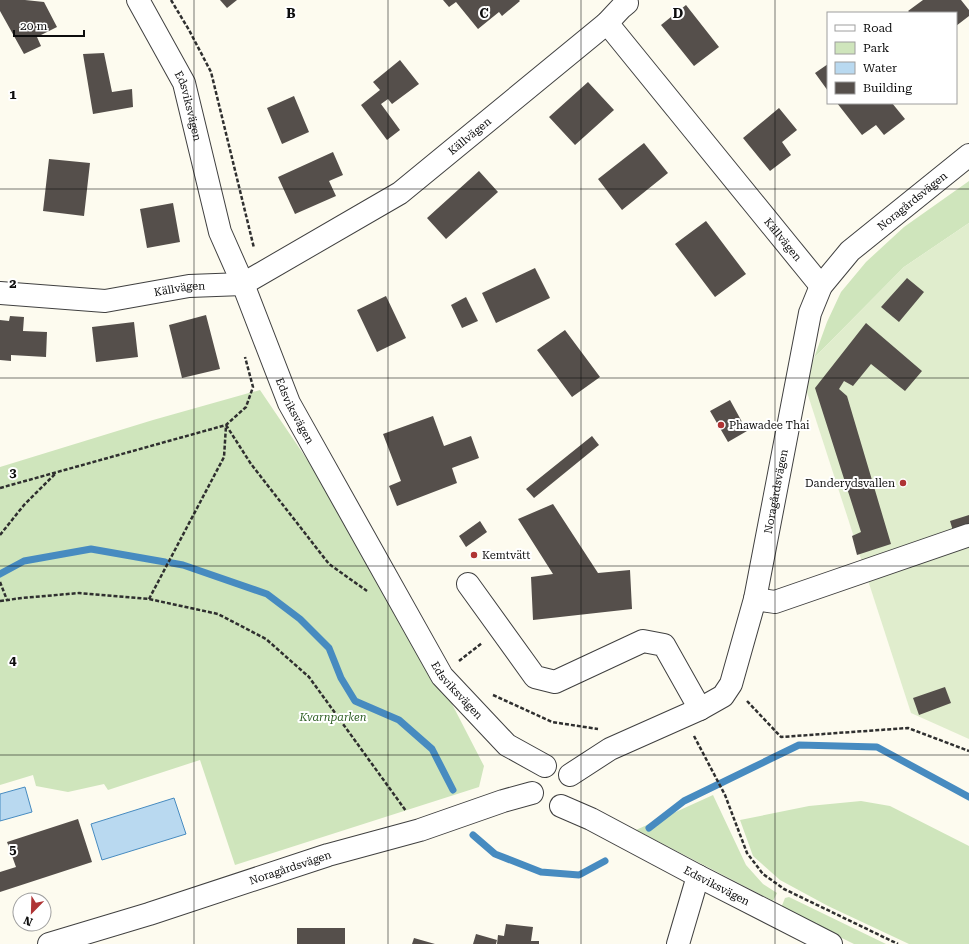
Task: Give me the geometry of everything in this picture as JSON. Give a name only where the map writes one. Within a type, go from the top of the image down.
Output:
[{"type":"street","name":"Edsviksvägen","points":[[138,0],[184,83],[220,232],[252,279],[289,403],[442,676],[507,745],[545,766]]},
{"type":"street","points":[[608,23],[627,3]]},
{"type":"street","name":"Källvägen","points":[[0,293],[105,301],[189,286],[252,279],[400,193],[608,23],[821,286]]},
{"type":"street","name":"Noragårdsvägen","points":[[570,775],[610,750],[700,709],[722,696],[731,684],[755,598],[810,313],[821,286],[850,251],[969,155]]},
{"type":"street","points":[[755,598],[776,602],[969,535]]},
{"type":"street","points":[[468,584],[535,677],[555,682],[643,642],[664,645],[700,709]]},
{"type":"street","points":[[545,766],[556,766],[563,768],[570,775],[574,786],[569,800],[561,806],[553,808],[546,807],[538,803],[532,793],[531,787],[534,776],[538,770],[545,766]]},
{"type":"street","name":"Noragårdsvägen","points":[[49,944],[149,914],[328,855],[420,830],[503,801],[532,793]]},
{"type":"street","name":"Edsviksvägen","points":[[561,806],[591,819],[831,944]]},
{"type":"street","points":[[678,944],[698,876]]},
{"type":"path","points":[[171,0],[189,30],[210,72],[252,279]]},
{"type":"path","points":[[0,488],[226,425],[246,407],[253,387],[243,351]]},
{"type":"path","points":[[226,425],[251,464],[329,564],[373,595],[398,598]]},
{"type":"path","points":[[149,599],[224,457],[226,425]]},
{"type":"path","points":[[0,535],[24,505],[57,472]]},
{"type":"path","points":[[0,582],[7,600]]},
{"type":"path","points":[[0,601],[79,593],[149,599],[218,614],[266,639],[309,676],[420,830]]},
{"type":"path","points":[[456,664],[500,629]]},
{"type":"path","points":[[731,684],[781,737],[908,728],[969,751]]},
{"type":"path","points":[[488,691],[493,695],[552,722],[601,730]]},
{"type":"path","points":[[712,772],[725,795],[747,853],[763,874],[784,889],[898,944]]},
{"type":"green space","points":[[969,181],[969,223],[904,267],[814,358],[827,322],[841,292],[866,262],[904,227]]},
{"type":"green space","name":"Danderydsvallen","points":[[969,223],[969,739],[911,713],[804,383],[814,358],[904,267]]},
{"type":"green space","name":"Kvarnparken","points":[[260,390],[386,576],[484,766],[479,787],[235,865],[200,760],[108,790],[104,784],[68,792],[36,786],[33,775],[0,785],[0,467],[153,420]]},
{"type":"green space","points":[[713,795],[746,865],[763,884],[777,893],[773,901],[636,830]]},
{"type":"green space","points":[[861,801],[890,806],[969,846],[969,944],[909,944],[828,906],[780,880],[753,856],[740,820],[809,806]]},
{"type":"green space","points":[[789,897],[886,944],[854,944],[781,908],[785,898]]},
{"type":"water","points":[[25,787],[32,812],[0,821],[0,794]]},
{"type":"water","points":[[174,798],[186,834],[102,860],[91,824]]},
{"type":"building","points":[[0,0],[44,2],[57,27],[37,37],[41,46],[24,54],[0,11]]},
{"type":"building","points":[[220,0],[237,0],[227,8]]},
{"type":"building","points":[[443,0],[520,1],[502,16],[499,12],[478,29],[456,2],[449,7]]},
{"type":"building","points":[[923,0],[961,0],[969,10],[969,16],[957,25],[957,12],[908,11]]},
{"type":"building","points":[[686,5],[719,47],[694,66],[661,25]]},
{"type":"building","points":[[104,53],[112,92],[132,89],[133,107],[93,114],[83,54]]},
{"type":"building","points":[[400,60],[419,84],[392,104],[388,99],[381,104],[400,130],[387,140],[361,105],[380,90],[373,82]]},
{"type":"building","points":[[827,65],[827,90],[815,73]]},
{"type":"building","points":[[588,82],[614,110],[575,145],[549,117]]},
{"type":"building","points":[[294,96],[309,132],[282,144],[267,108]]},
{"type":"building","points":[[838,104],[893,104],[905,119],[884,135],[876,125],[862,135]]},
{"type":"building","points":[[779,108],[797,130],[782,142],[791,155],[770,171],[743,138]]},
{"type":"building","points":[[644,143],[668,173],[622,210],[598,179]]},
{"type":"building","points":[[333,152],[343,175],[329,181],[336,196],[295,214],[278,177]]},
{"type":"building","points":[[49,159],[90,163],[84,216],[43,211]]},
{"type":"building","points":[[479,171],[498,192],[446,239],[427,218]]},
{"type":"building","points":[[173,203],[180,242],[147,248],[140,209]]},
{"type":"building","points":[[706,221],[746,274],[715,297],[675,244]]},
{"type":"building","points":[[535,268],[550,298],[496,323],[482,293]]},
{"type":"building","points":[[907,278],[924,292],[899,322],[881,307]]},
{"type":"building","points":[[386,296],[406,338],[377,352],[357,310]]},
{"type":"building","points":[[466,297],[478,321],[462,328],[451,305]]},
{"type":"building","points":[[206,315],[220,369],[182,378],[169,325]]},
{"type":"building","points":[[10,316],[24,317],[23,331],[47,332],[46,357],[11,355],[11,361],[0,360],[0,320],[9,321]]},
{"type":"building","points":[[134,322],[138,357],[96,362],[92,327]]},
{"type":"building","name":"Danderydsvallen","points":[[866,323],[922,371],[905,391],[871,364],[853,386],[844,381],[839,389],[847,396],[891,544],[857,555],[852,536],[861,532],[815,388]]},
{"type":"building","points":[[565,330],[600,377],[572,397],[537,350]]},
{"type":"building","points":[[730,400],[747,431],[728,442],[710,411]]},
{"type":"building","points":[[433,416],[444,446],[471,436],[479,458],[452,468],[457,483],[397,506],[389,486],[401,481],[383,434]]},
{"type":"building","points":[[592,436],[599,445],[534,498],[526,489]]},
{"type":"building","points":[[553,504],[598,573],[630,570],[632,609],[533,620],[531,577],[553,574],[518,519]]},
{"type":"building","points":[[969,515],[969,529],[954,534],[950,521]]},
{"type":"building","points":[[480,521],[487,532],[466,547],[459,536]]},
{"type":"building","points":[[945,687],[951,703],[919,715],[913,698]]},
{"type":"building","points":[[78,819],[92,862],[0,892],[0,872],[16,867],[7,842]]},
{"type":"building","points":[[506,924],[533,927],[531,941],[539,941],[539,944],[497,944],[498,935],[504,936]]},
{"type":"building","points":[[297,928],[345,928],[345,944],[297,944]]},
{"type":"building","points":[[476,934],[497,940],[496,944],[473,944]]},
{"type":"building","points":[[414,938],[435,944],[412,944]]},
{"type":"waterway","points":[[0,574],[24,561],[91,549],[165,562]]},
{"type":"waterway","points":[[172,563],[183,565],[267,594],[300,619],[329,648],[341,678],[355,701],[399,720],[432,749],[453,790]]},
{"type":"waterway","points":[[649,828],[684,801],[799,745],[877,747],[969,797]]},
{"type":"waterway","points":[[473,835],[495,854],[541,872],[579,875],[605,861]]},
{"type":"place","name":"Phawadee Thai","points":[[721,425]]},
{"type":"place","name":"Danderydsvallen","points":[[903,483]]},
{"type":"place","name":"Kemtvätt","points":[[474,555]]}]
